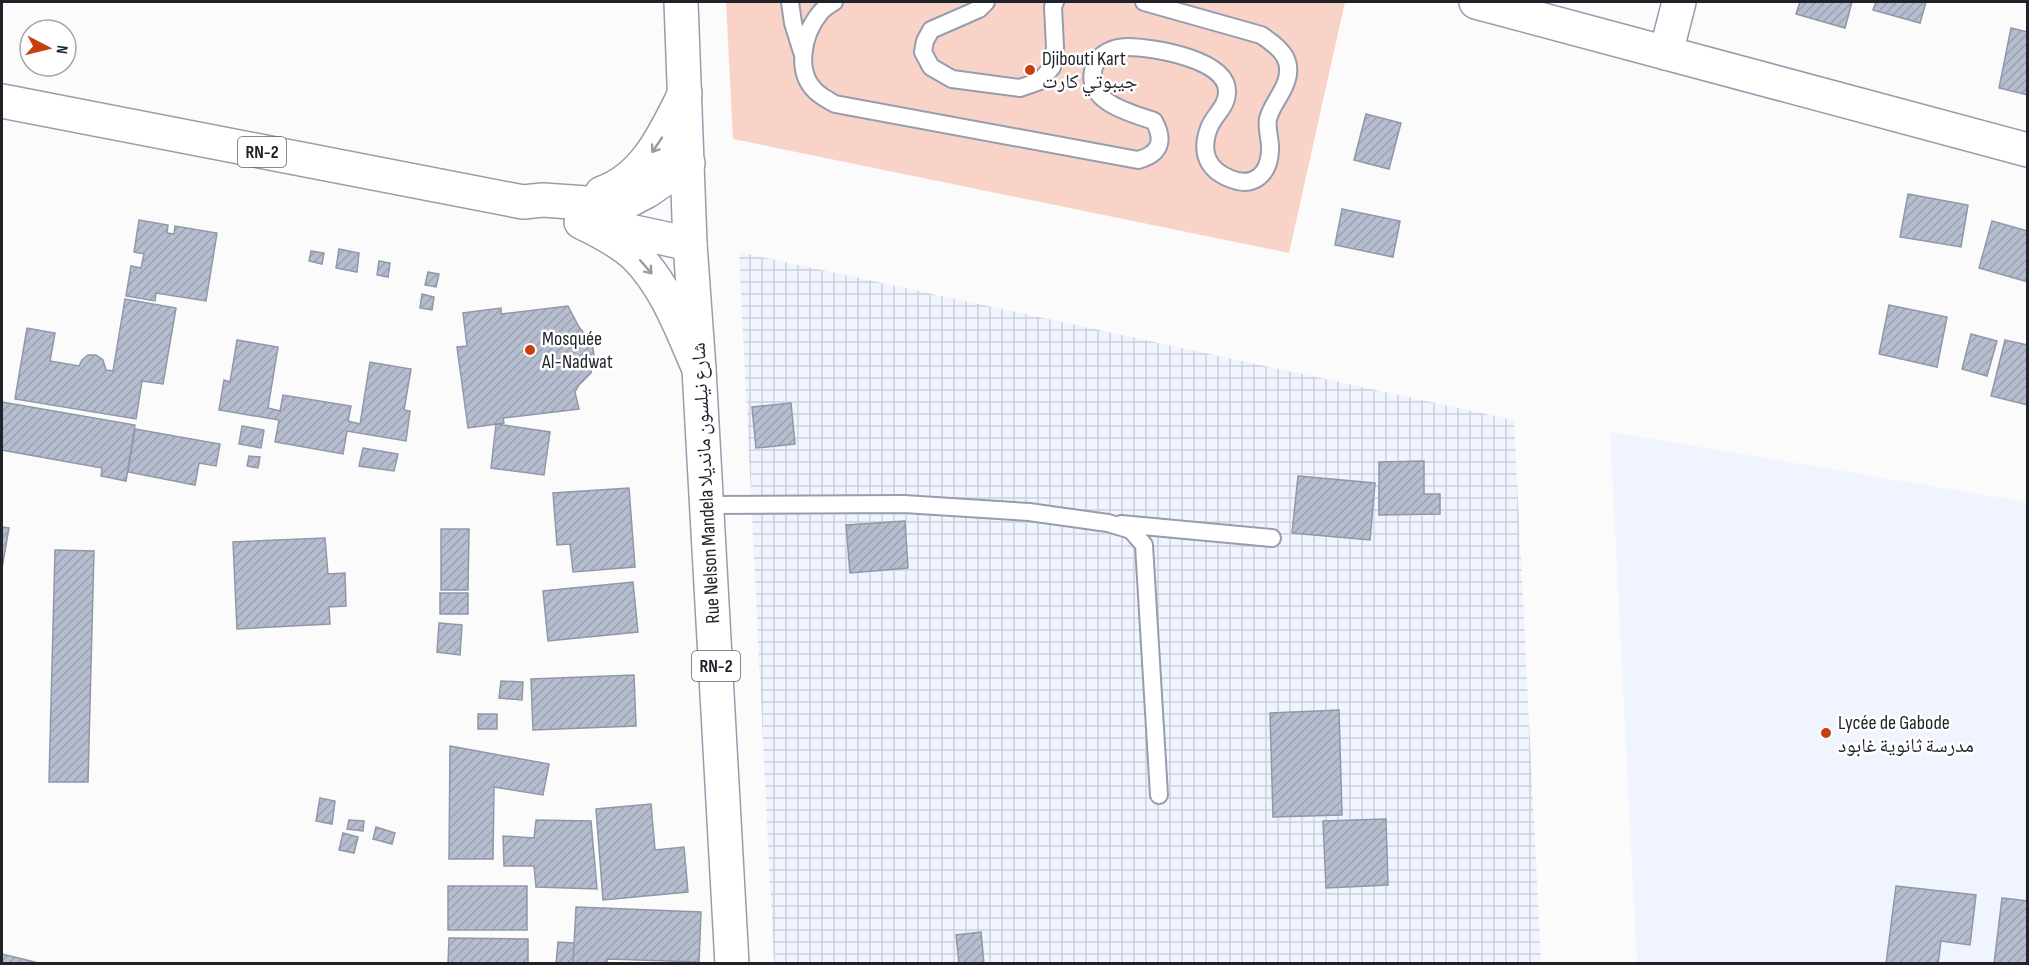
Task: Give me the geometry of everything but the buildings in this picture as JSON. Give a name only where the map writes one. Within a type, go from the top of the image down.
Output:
[{"type":"main road","name":"Rue Nelson Mandela شارع نيلسون مانديلا","points":[[681,2],[690,244],[732,963]]},
{"type":"main road","points":[[1476,2],[2028,150]]},
{"type":"main road","points":[[1666,52],[1679,2]]},
{"type":"main road","points":[[685,93],[664,135],[646,162],[630,177],[579,212],[604,234],[635,255],[651,273],[665,294],[699,369]]},
{"type":"main road","name":"RN-2","points":[[2,101],[523,202],[541,212],[579,212],[630,200],[688,163]]},
{"type":"main road","name":"RN-2","points":[[579,212],[690,244]]},
{"type":"lane","points":[[790,2],[807,78],[818,94],[835,104],[1138,160],[1150,157],[1159,147],[1160,132],[1154,121],[1114,107],[1098,93],[1091,77],[1095,64],[1110,49],[1124,46],[1159,49],[1209,66],[1222,75],[1228,90],[1225,103],[1209,128],[1205,149],[1209,164],[1220,175],[1239,183],[1256,180],[1267,169],[1270,151],[1268,121],[1275,102],[1285,86],[1288,71],[1286,56],[1278,46],[1261,35],[1144,2]]},
{"type":"lane","points":[[802,52],[809,32],[820,12],[834,2]]},
{"type":"lane","points":[[986,2],[979,9],[931,30],[925,41],[923,52],[931,67],[952,79],[1020,88],[1040,81],[1052,67],[1055,47],[1053,7],[1055,2]]},
{"type":"lane","points":[[707,505],[904,504],[1029,512],[1108,523],[1272,538]]},
{"type":"lane","points":[[1108,523],[1131,530],[1144,545],[1159,795]]},
{"type":"shaded area","name":"Djibouti Kart جيبوتي كارت","points":[[726,2],[1345,2],[1289,253],[733,139]]},
{"type":"shaded area","points":[[739,252],[1514,420],[1541,963],[774,963]]},
{"type":"shaded area","name":"Lycée de Gabode مدرسة ثانوية غابود","points":[[1610,432],[2027,502],[2027,963],[1637,963]]},
{"type":"place","name":"Djibouti Kart جيبوتي كارت","points":[[1030,70]]},
{"type":"place","name":"Mosquée Al-Nadwat","points":[[530,350]]},
{"type":"place","name":"Lycée de Gabode مدرسة ثانوية غابود","points":[[1826,733]]}]
